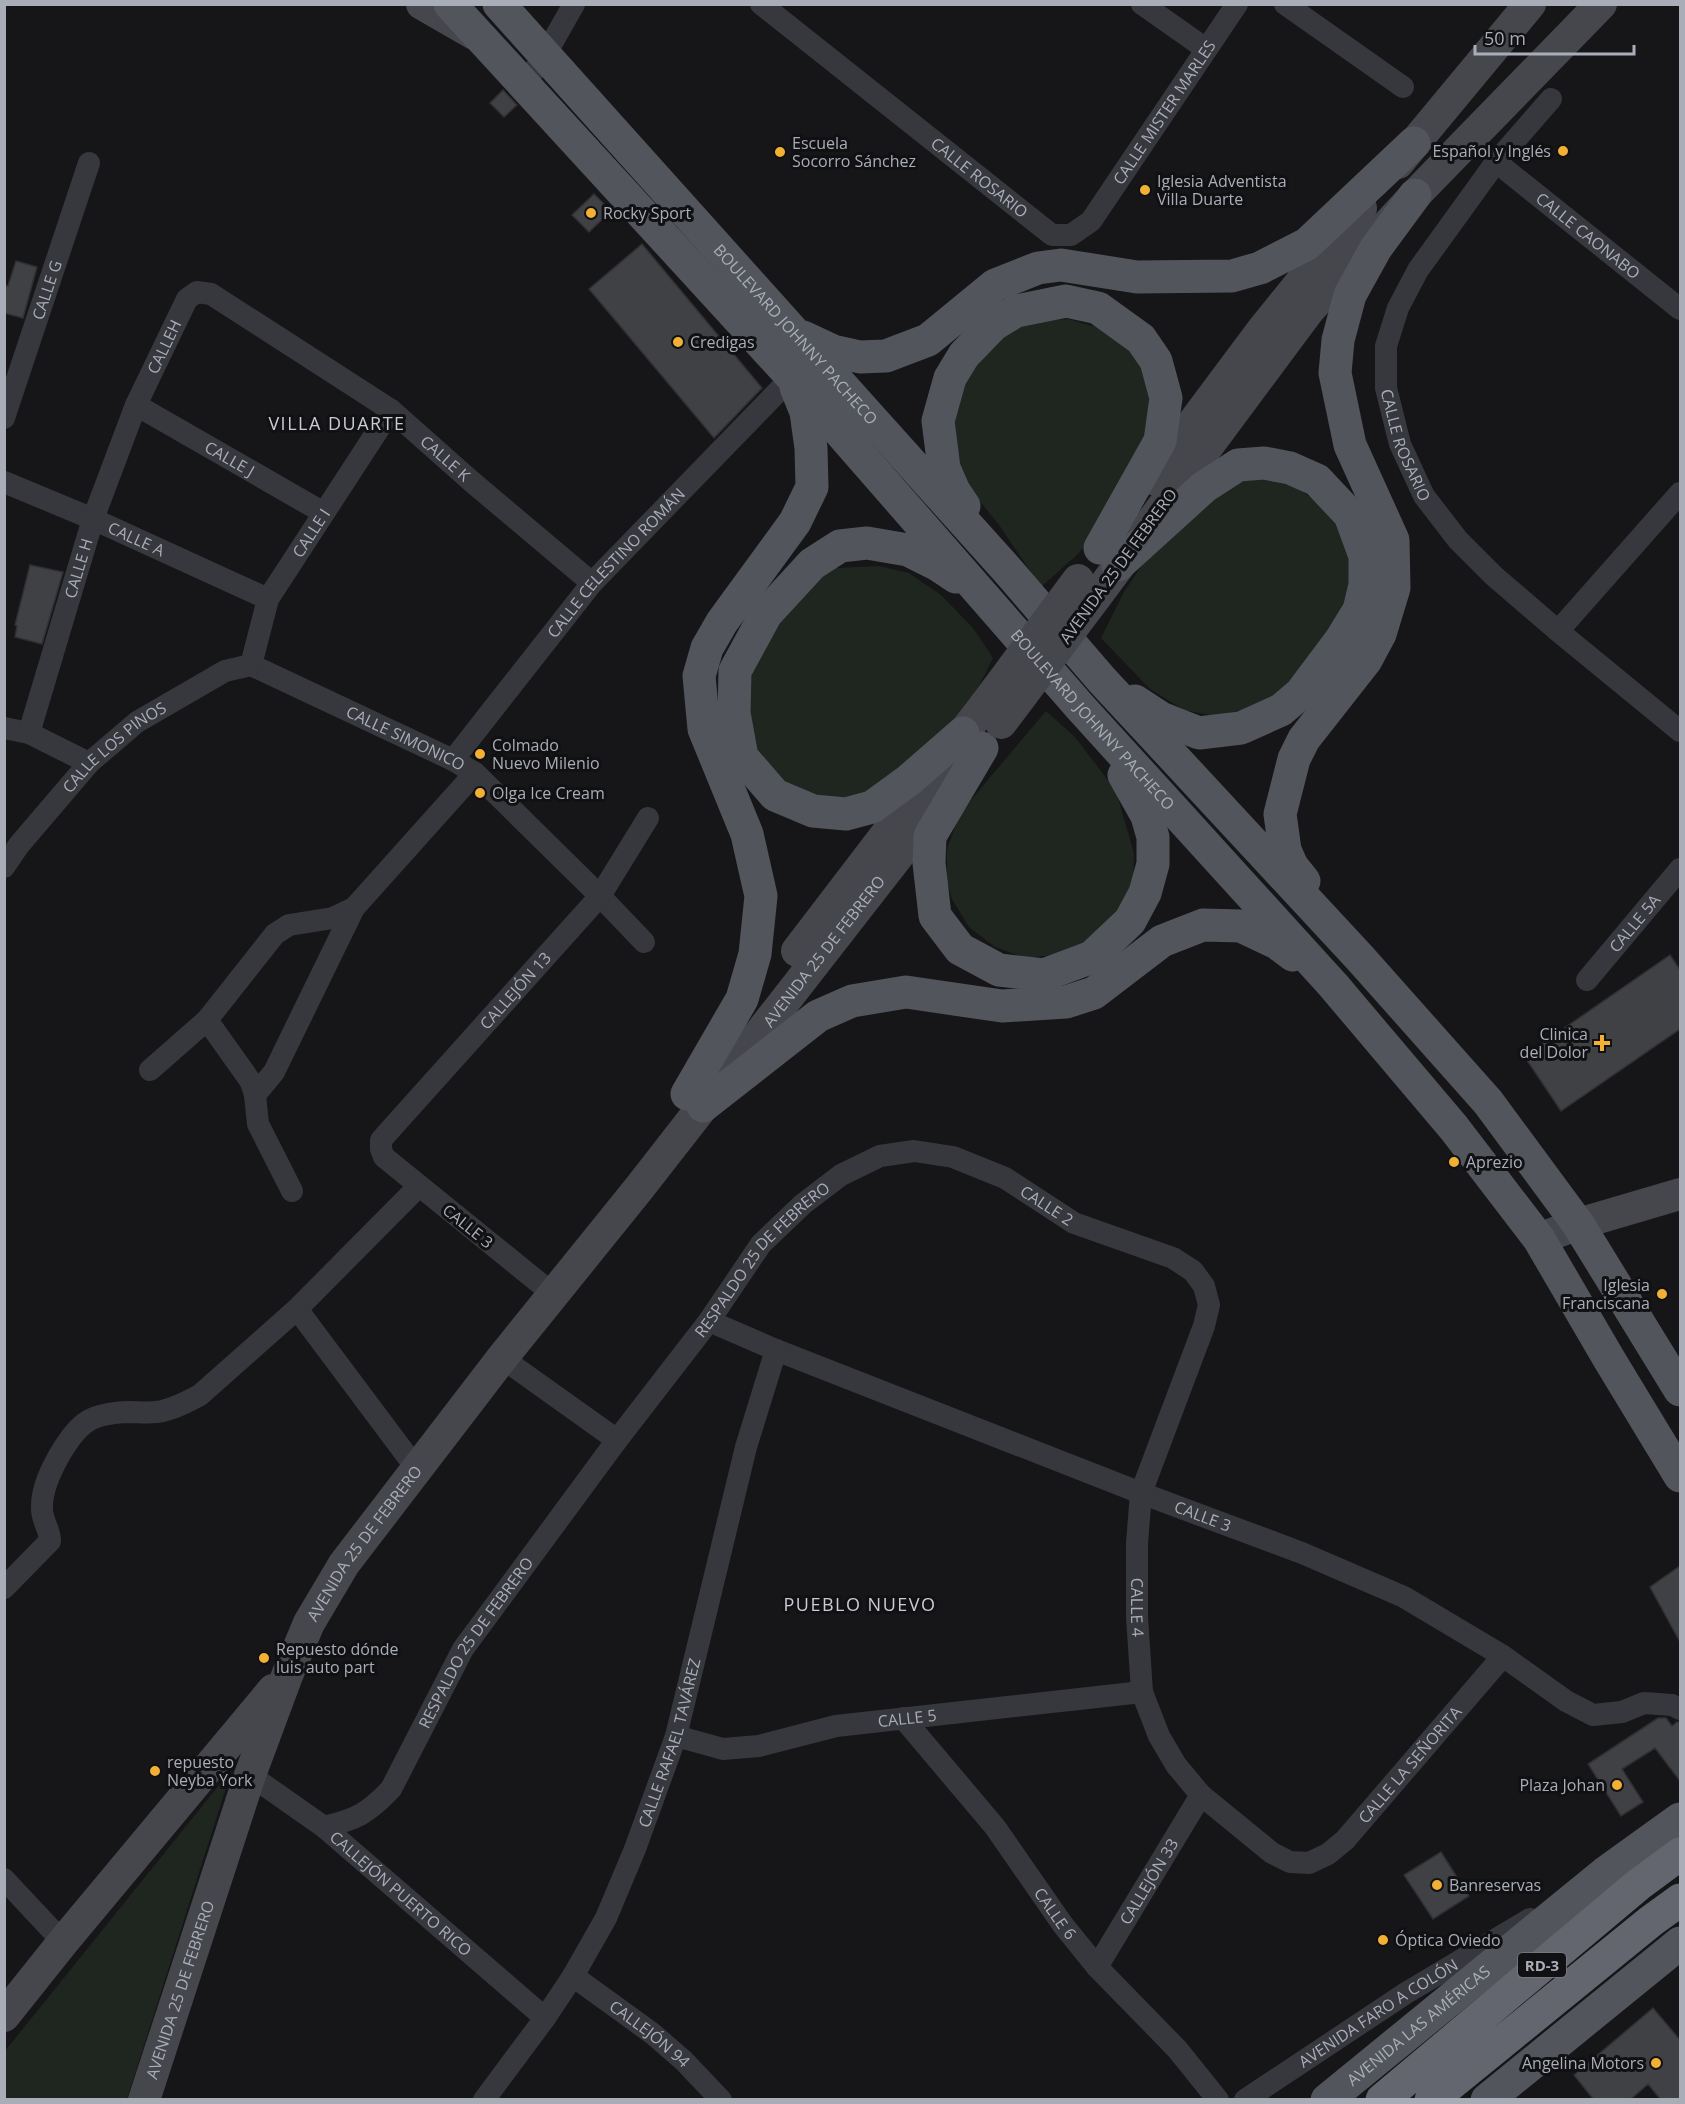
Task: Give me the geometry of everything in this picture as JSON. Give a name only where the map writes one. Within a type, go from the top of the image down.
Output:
[{"type":"highway","name":"RD-3","points":[[1407,2093],[1638,1885],[1680,1854]]},
{"type":"highway","name":"RD-3","points":[[1407,2093],[1680,1870]]},
{"type":"highway","name":"RD-3","points":[[1407,2093],[1680,1900]]},
{"type":"main road","points":[[422,4],[481,38]]},
{"type":"main road","name":"BOULEVARD JOHNNY PACHECO","points":[[450,4],[792,377],[1081,708],[1333,986],[1455,1128],[1539,1239],[1680,1476]]},
{"type":"main road","name":"BOULEVARD JOHNNY PACHECO","points":[[498,4],[1008,572],[1102,680],[1360,958],[1488,1102],[1578,1224],[1680,1390]]},
{"type":"main road","name":"AVENIDA 25 DE FEBRERO","points":[[144,2100],[250,1775],[288,1673],[309,1623],[344,1564],[416,1468],[553,1294],[624,1177],[695,1100],[1087,589],[1263,329],[1530,4]]},
{"type":"main road","name":"AVENIDA 25 DE FEBRERO","points":[[1109,556],[1309,310],[1415,195],[1601,4]]},
{"type":"main road","points":[[789,328],[833,351],[860,357],[886,356],[928,340],[995,285],[1038,268],[1061,265],[1137,277],[1232,276],[1260,268],[1307,243],[1414,143]]},
{"type":"main road","points":[[1360,958],[1292,866],[1285,850],[1280,814],[1294,759],[1304,739],[1366,660],[1380,634],[1394,588],[1393,540],[1350,446],[1335,373],[1338,340],[1350,295],[1376,248],[1415,195]]},
{"type":"main road","points":[[1008,572],[954,491],[944,468],[939,421],[950,378],[964,355],[993,325],[1016,311],[1066,301],[1098,308],[1142,339],[1156,361],[1166,398],[1160,441],[1109,556]]},
{"type":"main road","points":[[695,1100],[742,999],[755,954],[761,896],[747,834],[704,729],[699,676],[707,648],[722,622],[795,522],[812,487],[811,448],[806,412],[792,377]]},
{"type":"main road","points":[[1102,680],[1161,718],[1199,732],[1241,728],[1281,710],[1301,693],[1340,641],[1359,610],[1365,585],[1365,556],[1350,515],[1317,480],[1290,468],[1264,463],[1238,465],[1109,556]]},
{"type":"main road","points":[[983,727],[872,807],[846,814],[813,812],[775,795],[742,757],[734,713],[735,671],[766,614],[812,564],[840,546],[867,543],[908,550],[938,565],[984,596]]},
{"type":"main road","points":[[983,727],[930,836],[929,863],[935,916],[960,949],[999,970],[1044,975],[1092,957],[1130,921],[1144,893],[1153,864],[1153,837],[1148,816],[1081,708]]},
{"type":"main road","points":[[695,1100],[818,1016],[852,1001],[906,992],[1002,1006],[1066,1002],[1094,993],[1162,941],[1203,925],[1241,926],[1277,943],[1333,986]]},
{"type":"main road","points":[[1539,1239],[1578,1224],[1680,1194]]},
{"type":"main road","points":[[4,2016],[288,1673]]},
{"type":"main road","name":"AVENIDA LAS AMÉRICAS","points":[[1327,2100],[1605,1873],[1680,1819]]},
{"type":"main road","points":[[1492,2098],[1680,1943]]},
{"type":"street","points":[[524,84],[544,57],[574,4]]},
{"type":"street","name":"CALLE ROSARIO","points":[[761,4],[1052,235],[1071,235],[1091,221]]},
{"type":"street","points":[[1142,4],[1206,49]]},
{"type":"street","name":"CALLE MISTER MARLES","points":[[1091,221],[1237,4]]},
{"type":"street","points":[[1285,4],[1403,87]]},
{"type":"street","name":"CALLE ROSARIO","points":[[1551,99],[1496,162],[1418,270],[1398,308],[1386,346],[1386,388],[1400,444],[1424,496],[1458,540],[1494,576],[1680,731]]},
{"type":"street","name":"CALLE CAONABO","points":[[1496,162],[1680,309]]},
{"type":"street","name":"CALLE G","points":[[4,418],[89,163]]},
{"type":"street","name":"CALLEH","points":[[136,405],[187,299],[197,292]]},
{"type":"street","name":"CALLE K","points":[[197,292],[211,294],[391,410],[592,583]]},
{"type":"street","name":"CALLE CELESTINO ROMÁN","points":[[453,760],[592,583],[792,377]]},
{"type":"street","name":"CALLE J","points":[[136,405],[324,513]]},
{"type":"street","name":"CALLE H","points":[[29,733],[93,519],[136,405]]},
{"type":"street","name":"CALLE I","points":[[251,665],[268,599],[391,410]]},
{"type":"street","name":"CALLE A","points":[[4,482],[93,519],[268,599]]},
{"type":"street","points":[[1558,631],[1680,493]]},
{"type":"street","name":"CALLE SIMONICO","points":[[251,665],[453,760],[475,773],[644,942]]},
{"type":"street","name":"CALLE LOS PINOS","points":[[4,867],[19,845],[89,763],[137,722],[225,670],[251,665]]},
{"type":"street","points":[[4,729],[29,733],[89,763]]},
{"type":"street","points":[[255,1095],[274,1072],[354,908],[475,773]]},
{"type":"street","name":"CALLEJÓN 13","points":[[384,1156],[381,1140],[600,896],[648,818]]},
{"type":"street","name":"CALLE 5A","points":[[1587,980],[1680,868]]},
{"type":"street","points":[[150,1070],[207,1020],[275,934],[289,926],[333,918],[354,908]]},
{"type":"street","points":[[207,1020],[251,1082],[255,1095],[258,1124],[292,1191]]},
{"type":"street","name":"CALLE 2","points":[[880,1156],[914,1151],[953,1157],[963,1161],[1005,1178],[1074,1223],[1173,1258],[1192,1271],[1204,1286]]},
{"type":"street","name":"CALLE 3","points":[[384,1156],[553,1294]]},
{"type":"street","name":"RESPALDO 25 DE FEBRERO","points":[[324,1827],[353,1820],[375,1806],[391,1789],[463,1649],[617,1440],[709,1321],[761,1244],[802,1204],[841,1174],[880,1156]]},
{"type":"street","points":[[4,1588],[50,1541],[50,1535],[42,1519],[43,1491],[54,1464],[77,1428],[87,1420],[100,1415],[114,1412],[158,1412],[200,1395],[297,1309],[419,1186]]},
{"type":"street","name":"CALLE 4","points":[[1204,1286],[1209,1305],[1204,1326],[1141,1493],[1137,1543],[1137,1617],[1142,1692],[1159,1736],[1176,1765],[1201,1795],[1272,1853],[1290,1862],[1309,1863]]},
{"type":"street","points":[[297,1309],[416,1468]]},
{"type":"street","name":"CALLE 3","points":[[709,1321],[776,1350],[1141,1493],[1302,1553],[1404,1597],[1503,1656],[1566,1701],[1593,1715],[1622,1712],[1644,1704],[1672,1705],[1680,1709]]},
{"type":"street","name":"CALLE RAFAEL TAVÁREZ","points":[[483,2100],[545,2018],[573,1976],[606,1918],[635,1849],[676,1736],[746,1447],[776,1350]]},
{"type":"street","points":[[502,1358],[617,1440]]},
{"type":"street","name":"CALLE LA SEÑORITA","points":[[1309,1863],[1328,1854],[1345,1840],[1503,1656]]},
{"type":"street","name":"CALLE 5","points":[[676,1736],[723,1749],[759,1746],[836,1726],[1142,1692]]},
{"type":"street","name":"CALLE 6","points":[[903,1718],[995,1827],[1063,1925],[1097,1967],[1177,2049],[1218,2100]]},
{"type":"street","name":"CALLEJÓN PUERTO RICO","points":[[250,1775],[324,1827],[545,2018]]},
{"type":"street","name":"CALLEJÓN 33","points":[[1097,1967],[1201,1795]]},
{"type":"street","name":"AVENIDA FARO A COLÓN","points":[[1245,2100],[1406,1993],[1605,1873]]},
{"type":"street","points":[[4,1880],[63,1942]]},
{"type":"street","name":"CALLEJÓN 94","points":[[573,1976],[654,2034],[684,2061],[721,2100]]},
{"type":"shaded area","points":[[1068,319],[1103,329],[1133,351],[1160,406],[1114,508],[1078,554],[1041,587],[999,525],[974,494],[956,462],[954,393],[998,335],[1032,321]]},
{"type":"shaded area","points":[[1256,477],[1294,486],[1327,508],[1350,539],[1355,595],[1286,691],[1252,708],[1215,716],[1184,710],[1150,689],[1101,638],[1124,592],[1146,559],[1227,479]]},
{"type":"shaded area","points":[[879,566],[909,573],[941,595],[973,628],[993,658],[970,704],[911,769],[847,803],[814,800],[779,780],[755,747],[743,664],[801,589],[836,568]]},
{"type":"shaded area","points":[[1046,711],[1075,737],[1116,791],[1134,853],[1133,881],[1121,912],[1071,953],[1026,958],[995,947],[969,927],[952,899],[947,882],[947,849],[958,819],[971,800]]},
{"type":"shaded area","points":[[232,1769],[127,2099],[5,2099],[5,2051]]},
{"type":"building","points":[[503,90],[517,105],[504,117],[490,103]]},
{"type":"building","name":"Rocky Sport","points":[[594,194],[611,211],[589,232],[572,215]]},
{"type":"building","name":"Credigas","points":[[642,244],[762,388],[714,438],[589,289]]},
{"type":"building","points":[[16,261],[37,267],[23,318],[4,313],[4,285],[8,286]]},
{"type":"building","points":[[30,565],[63,572],[42,644],[15,637],[17,626],[15,625]]},
{"type":"building","name":"Clinica del Dolor","points":[[1670,955],[1680,970],[1680,1029],[1561,1111],[1524,1056]]},
{"type":"building","points":[[1680,1566],[1680,1642],[1650,1587]]},
{"type":"building","name":"Plaza Johan","points":[[1658,1718],[1666,1718],[1672,1726],[1680,1722],[1680,1781],[1655,1748],[1622,1769],[1643,1802],[1621,1816],[1588,1764]]},
{"type":"building","name":"Banreservas","points":[[1441,1852],[1469,1896],[1433,1919],[1404,1875]]},
{"type":"building","points":[[1653,2008],[1680,2040],[1680,2100],[1661,2100],[1648,2084],[1630,2100],[1594,2100],[1574,2075]]},
{"type":"place","name":"Español y Inglés","points":[[1563,151]]},
{"type":"place","name":"Escuela Socorro Sánchez","points":[[780,152]]},
{"type":"place","name":"Iglesia Adventista Villa Duarte","points":[[1145,190]]},
{"type":"place","name":"Rocky Sport","points":[[591,213]]},
{"type":"place","name":"Credigas","points":[[678,342]]},
{"type":"place","name":"Colmado Nuevo Milenio","points":[[480,754]]},
{"type":"place","name":"Olga Ice Cream","points":[[480,793]]},
{"type":"place","name":"Clinica del Dolor","points":[[1602,1043]]},
{"type":"place","name":"Aprezio","points":[[1454,1162]]},
{"type":"place","name":"Iglesia Franciscana","points":[[1662,1294]]},
{"type":"place","name":"Repuesto dónde luis auto part","points":[[264,1658]]},
{"type":"place","name":"repuesto Neyba York","points":[[155,1771]]},
{"type":"place","name":"Plaza Johan","points":[[1617,1785]]},
{"type":"place","name":"Banreservas","points":[[1437,1885]]},
{"type":"place","name":"Óptica Oviedo","points":[[1383,1940]]},
{"type":"place","name":"Angelina Motors","points":[[1656,2063]]},
{"type":"district","name":"VILLA DUARTE","points":[[337,423]]},
{"type":"district","name":"PUEBLO NUEVO","points":[[860,1604]]}]
